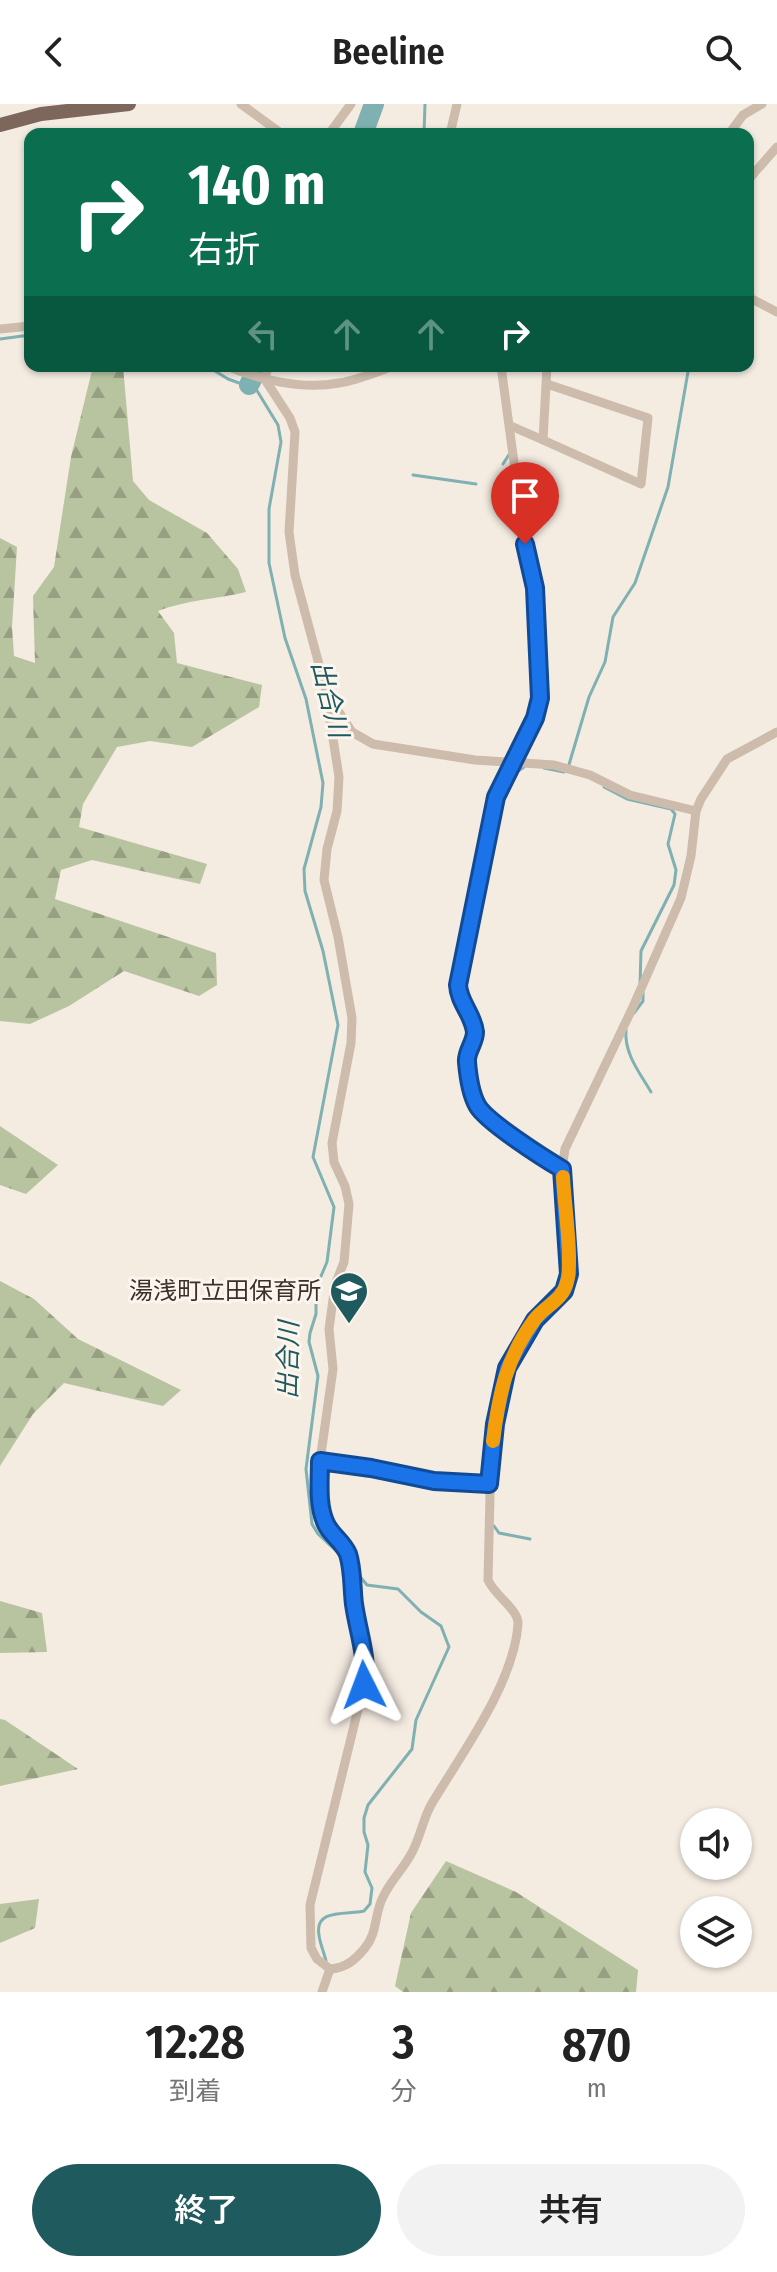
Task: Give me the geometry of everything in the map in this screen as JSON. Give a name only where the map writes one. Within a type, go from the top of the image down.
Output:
[{"type":"main road","points":[[0,125],[41,114],[129,104]]},
{"type":"street","points":[[241,104],[274,128]]},
{"type":"street","points":[[333,128],[351,104]]},
{"type":"street","points":[[451,128],[457,104]]},
{"type":"street","points":[[733,128],[743,115],[762,104]]},
{"type":"street","points":[[754,173],[777,147]]},
{"type":"street","points":[[754,300],[777,312]]},
{"type":"street","points":[[0,329],[24,327]]},
{"type":"street","points":[[246,372],[295,384],[324,385],[376,372]]},
{"type":"street","points":[[264,378],[266,372]]},
{"type":"street","points":[[502,372],[525,544],[535,588],[540,698],[535,718],[496,797],[458,995],[471,1016],[474,1029],[474,1041],[467,1062],[477,1105],[493,1121],[562,1169]]},
{"type":"street","points":[[543,440],[547,372]]},
{"type":"street","points":[[264,378],[290,418],[295,432],[289,517],[292,557],[325,687],[339,790],[324,880],[352,1018],[351,1043],[332,1143],[334,1162],[349,1204],[344,1262],[335,1285],[329,1329],[333,1369],[320,1461],[320,1503],[326,1526],[343,1545],[349,1558],[357,1623],[366,1663],[364,1685],[310,1905],[311,1948],[317,1959],[330,1969],[346,1966],[372,1937],[383,1896],[410,1856],[430,1806],[456,1768],[505,1673],[515,1644],[517,1615],[500,1599],[488,1580],[489,1484],[495,1424],[507,1368],[535,1320],[561,1296],[567,1283],[569,1264],[562,1169],[565,1149],[681,898],[696,834],[696,811],[704,793],[727,759],[777,732]]},
{"type":"street","points":[[511,426],[641,484],[648,418],[547,384]]},
{"type":"street","points":[[325,687],[341,719],[363,740],[461,758],[531,762],[577,771],[630,795],[696,811]]},
{"type":"street","points":[[320,1461],[434,1481],[489,1484]]},
{"type":"street","points":[[322,1992],[330,1969]]},
{"type":"green space","points":[[92,372],[124,372],[133,481],[149,500],[207,533],[238,569],[246,592],[158,611],[174,633],[177,663],[262,685],[259,707],[192,747],[150,741],[117,747],[83,804],[79,827],[207,864],[200,884],[92,860],[61,870],[55,899],[216,953],[217,985],[199,996],[124,971],[69,1006],[30,1024],[0,1021],[0,538],[17,547],[12,627],[14,656],[35,663],[33,596],[54,567],[71,457]]},
{"type":"green space","points":[[0,1126],[58,1165],[26,1194],[0,1185]]},
{"type":"green space","points":[[0,1281],[34,1299],[78,1339],[181,1390],[163,1406],[64,1383],[33,1414],[0,1466]]},
{"type":"green space","points":[[0,1601],[42,1613],[47,1652],[0,1653]]},
{"type":"green space","points":[[0,1719],[5,1720],[78,1769],[0,1786]]},
{"type":"green space","points":[[446,1861],[516,1892],[638,1970],[636,1992],[403,1992],[395,1986],[411,1913]]},
{"type":"green space","points":[[39,1899],[35,1928],[0,1943],[0,1904]]},
{"type":"waterway","name":"出合川","points":[[365,128],[374,104]]},
{"type":"waterway","points":[[424,128],[425,104]]},
{"type":"waterway","name":"出合川","points":[[0,339],[24,336]]},
{"type":"waterway","name":"出合川","points":[[217,372],[256,389],[278,425],[281,442],[269,509],[269,563],[285,638],[306,699],[323,783],[321,807],[304,869],[305,891],[323,951],[338,1025],[313,1157],[334,1207],[327,1262],[316,1288],[316,1314],[309,1342],[318,1376],[306,1469],[312,1524],[318,1534],[347,1561]]},
{"type":"waterway","name":"出合川","points":[[249,385],[256,372]]},
{"type":"waterway","points":[[568,768],[589,697],[605,662],[613,617],[635,583],[668,487],[688,372]]},
{"type":"waterway","points":[[503,464],[510,453]]},
{"type":"waterway","points":[[413,475],[476,484]]},
{"type":"waterway","points":[[511,776],[524,767]]},
{"type":"waterway","points":[[544,768],[564,772]]},
{"type":"waterway","points":[[604,787],[627,799],[671,809],[675,814],[668,844],[676,870],[674,885],[641,951],[640,985]]},
{"type":"waterway","points":[[634,1013],[643,1001],[643,992]]},
{"type":"waterway","points":[[626,1030],[630,1055],[651,1092]]},
{"type":"waterway","points":[[556,1167],[564,1267]]},
{"type":"waterway","points":[[535,1316],[539,1308],[552,1299]]},
{"type":"waterway","points":[[497,1385],[500,1368],[512,1348]]},
{"type":"waterway","points":[[494,1526],[499,1533],[530,1539]]},
{"type":"waterway","name":"出合川","points":[[326,1961],[319,1935],[322,1920],[333,1914],[364,1911],[370,1904],[372,1888],[365,1872],[368,1845],[364,1818],[368,1805],[412,1749],[416,1720],[449,1647],[441,1626],[421,1612],[398,1589],[367,1585],[352,1567]]},
{"type":"slow traffic","points":[[493,1441],[503,1378],[511,1359],[535,1320],[561,1296],[567,1283],[569,1264],[563,1177]]},
{"type":"place","name":"湯浅町立田保育所","points":[[349,1325]]},
{"type":"route","points":[[364,1685],[366,1663],[357,1623],[349,1558],[323,1517],[320,1461],[398,1472],[434,1481],[489,1484],[503,1378],[535,1320],[561,1296],[569,1274],[562,1169],[486,1116],[477,1105],[467,1062],[474,1041],[474,1029],[471,1016],[458,995],[496,797],[535,718],[540,698],[535,588],[525,544]]}]
